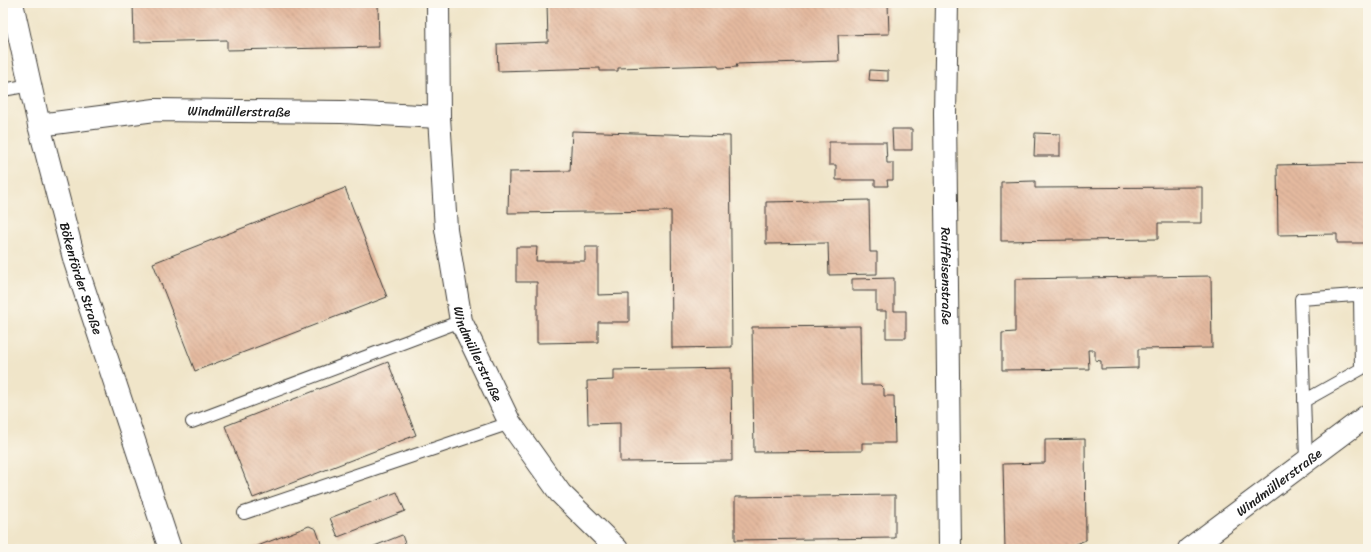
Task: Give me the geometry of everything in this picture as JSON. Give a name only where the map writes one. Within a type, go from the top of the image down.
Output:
[{"type":"street","name":"Bökenförder Straße","points":[[12,3],[39,125],[75,262],[170,549]]},
{"type":"street","points":[[438,3],[439,109]]},
{"type":"street","name":"Raiffeisenstraße","points":[[947,3],[945,113],[950,549]]},
{"type":"street","name":"Windmüllerstraße","points":[[39,125],[155,110],[327,112],[439,109],[446,229],[461,321],[510,423],[560,493],[617,549]]},
{"type":"street","name":"Windmüllerstraße","points":[[1189,549],[1368,415]]},
{"type":"lane","points":[[3,90],[30,84]]},
{"type":"lane","points":[[1304,401],[1361,369],[1364,295],[1301,299],[1304,401],[1306,461]]},
{"type":"lane","points":[[192,422],[461,321]]},
{"type":"lane","points":[[244,513],[510,423]]},
{"type":"building","points":[[133,3],[378,3],[379,47],[227,50],[227,40],[134,42]]},
{"type":"building","points":[[547,3],[888,3],[889,34],[838,35],[839,61],[736,64],[737,67],[719,68],[718,65],[618,68],[618,71],[600,71],[600,68],[498,71],[497,44],[548,42]]},
{"type":"building","points":[[870,70],[888,71],[888,81],[869,80]]},
{"type":"building","points":[[892,129],[912,129],[912,150],[893,150]]},
{"type":"building","points":[[572,131],[730,136],[732,347],[672,348],[671,211],[508,213],[509,172],[570,171]]},
{"type":"building","points":[[1035,133],[1060,134],[1060,156],[1034,156]]},
{"type":"building","points":[[829,142],[886,142],[887,163],[893,163],[893,180],[887,180],[888,186],[875,186],[875,180],[836,180],[836,165],[829,165]]},
{"type":"building","points":[[1368,163],[1368,243],[1337,243],[1337,234],[1278,235],[1277,165]]},
{"type":"building","points":[[1035,181],[1035,188],[1202,187],[1202,223],[1158,223],[1158,239],[1001,241],[1001,182]]},
{"type":"building","points":[[345,188],[387,297],[195,371],[153,263]]},
{"type":"building","points":[[869,200],[870,252],[877,252],[877,274],[829,275],[828,243],[766,244],[766,202]]},
{"type":"building","points":[[516,247],[537,247],[536,261],[585,261],[585,247],[598,247],[598,295],[629,294],[629,322],[598,322],[598,342],[537,343],[537,282],[516,282]]},
{"type":"building","points":[[1211,276],[1212,348],[1138,349],[1138,368],[1101,369],[1101,361],[1095,360],[1095,350],[1088,350],[1089,369],[1002,370],[1002,333],[1015,332],[1015,279]]},
{"type":"building","points":[[894,278],[894,311],[906,311],[906,338],[886,338],[886,311],[876,311],[876,291],[852,291],[852,279]]},
{"type":"building","points":[[860,326],[861,385],[880,385],[884,389],[884,396],[894,396],[895,443],[862,443],[862,451],[754,452],[752,327]]},
{"type":"building","points":[[388,362],[416,435],[253,498],[225,426]]},
{"type":"building","points":[[731,368],[732,461],[620,462],[620,423],[588,424],[587,381],[614,380],[614,370]]},
{"type":"building","points":[[1085,439],[1086,540],[1062,549],[1005,549],[1003,464],[1045,463],[1045,440]]},
{"type":"building","points":[[397,492],[405,511],[338,537],[330,518]]},
{"type":"building","points":[[895,495],[895,538],[735,540],[735,497]]},
{"type":"building","points":[[309,526],[316,529],[323,549],[250,549]]},
{"type":"building","points":[[402,535],[407,549],[367,549]]}]
